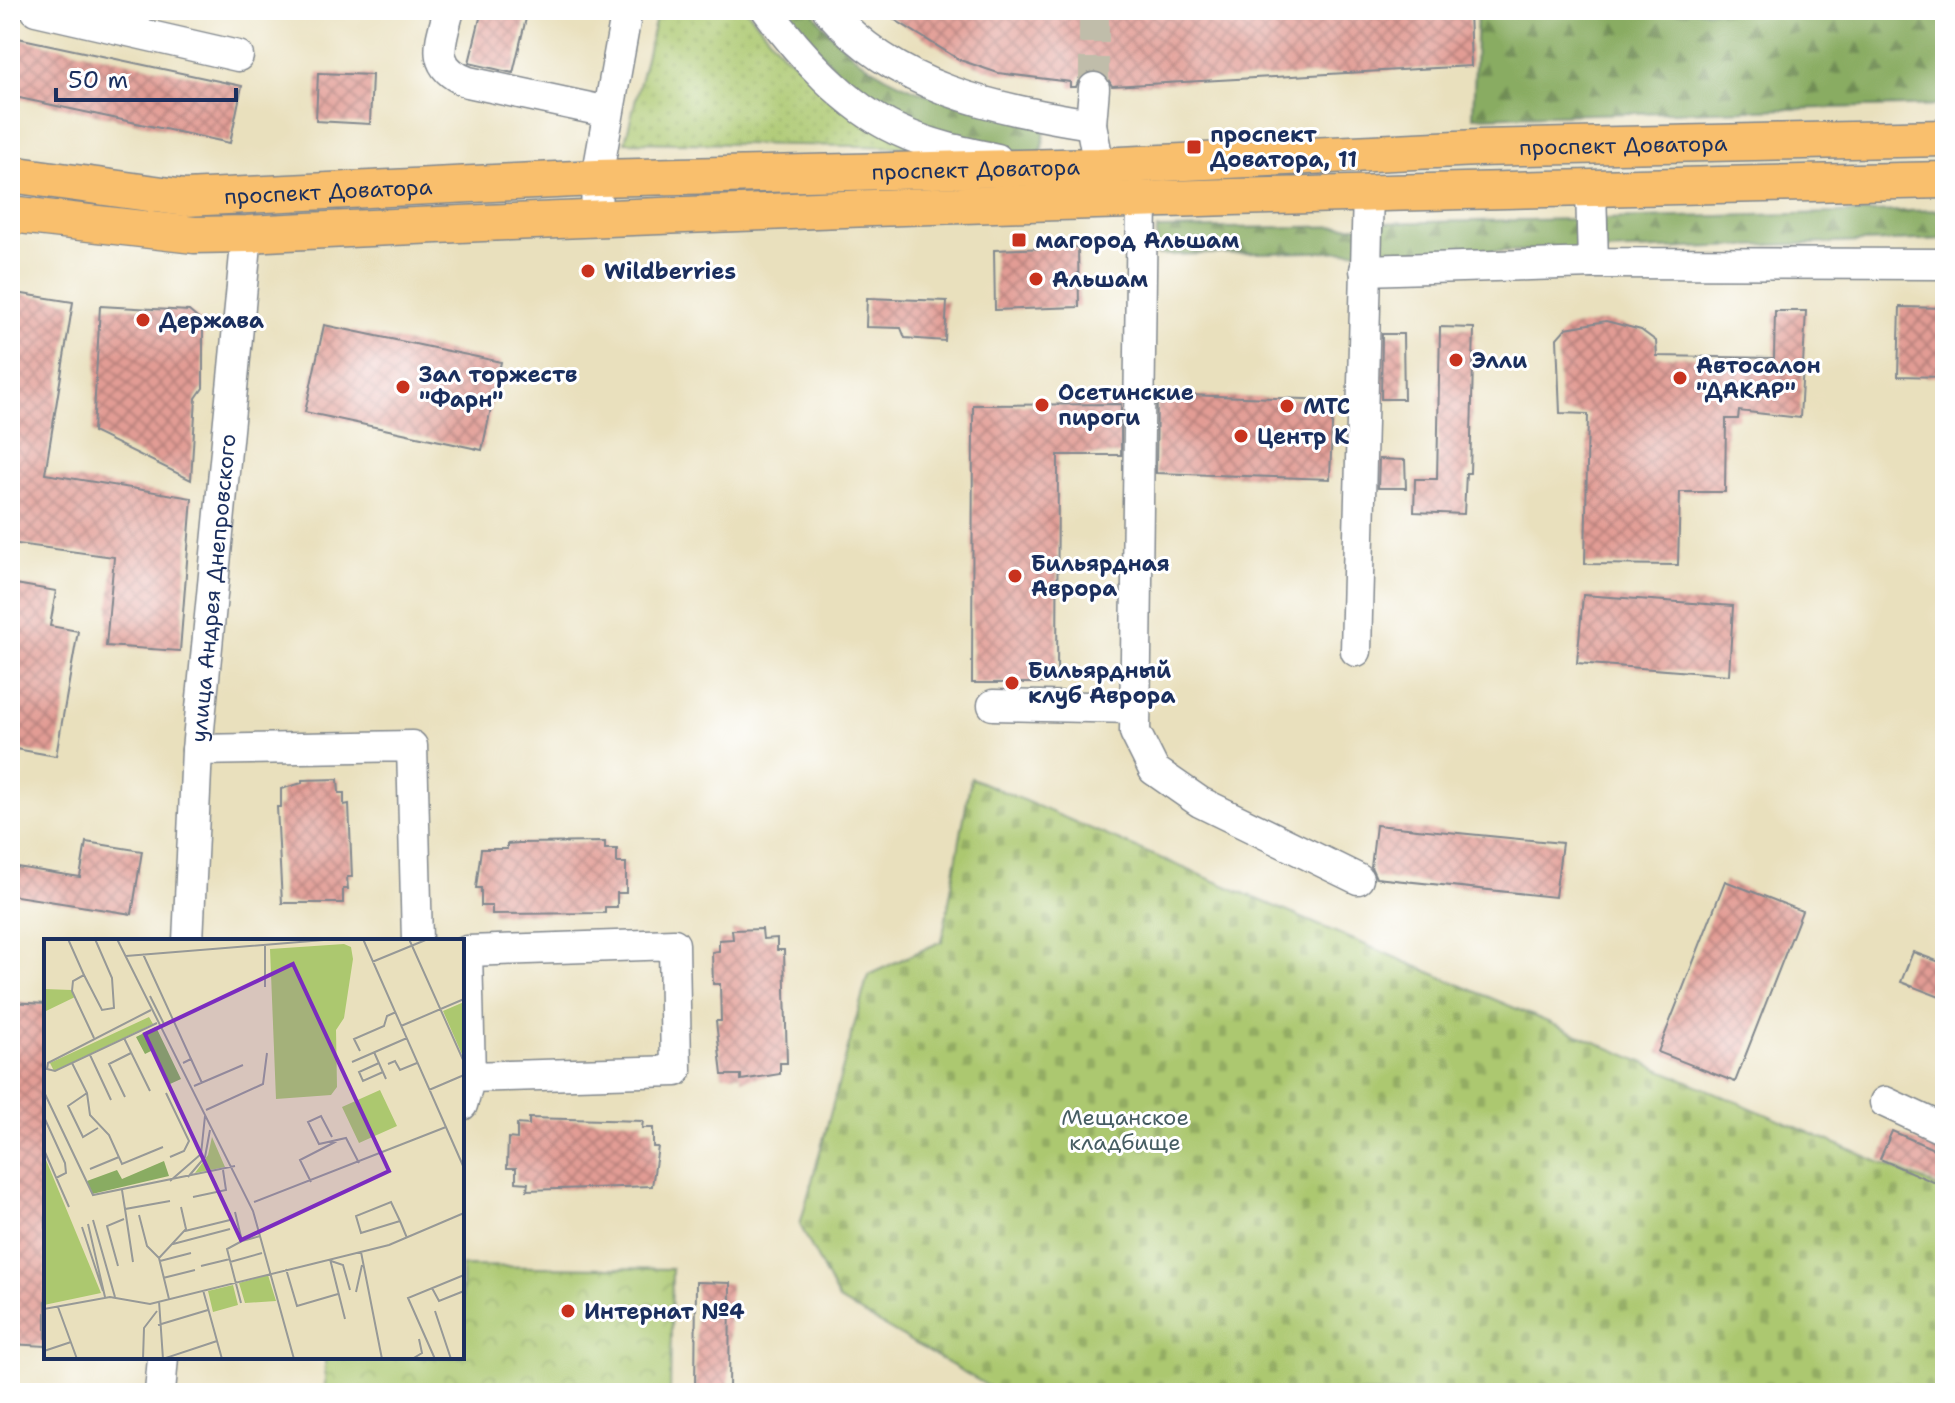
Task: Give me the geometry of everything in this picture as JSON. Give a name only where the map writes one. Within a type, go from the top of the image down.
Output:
[{"type":"main road","name":"проспект Доватора","points":[[10,174],[185,198],[597,178],[1042,169],[1478,148],[1945,138]]},
{"type":"main road","name":"проспект Доватора","points":[[10,214],[194,235],[596,217],[1142,199],[1945,180]]},
{"type":"street","points":[[36,10],[238,56]]},
{"type":"street","points":[[449,10],[441,40],[441,62],[450,75],[468,82],[608,112]]},
{"type":"street","points":[[596,217],[597,178],[627,10]]},
{"type":"street","points":[[767,10],[836,85],[895,129],[946,149],[1042,169]]},
{"type":"street","points":[[828,10],[847,32],[894,68],[964,98],[1091,124]]},
{"type":"street","points":[[1094,88],[1091,124],[1099,166]]},
{"type":"street","points":[[1591,188],[1593,263]]},
{"type":"street","points":[[1356,651],[1368,192]]},
{"type":"street","points":[[1142,199],[1135,732],[1154,770],[1200,802],[1358,879]]},
{"type":"street","name":"улица Андрея Днепровского","points":[[188,939],[197,750],[247,234]]},
{"type":"street","points":[[1365,270],[1593,263],[1945,264]]},
{"type":"street","points":[[993,705],[1135,708]]},
{"type":"street","points":[[197,750],[412,746],[417,939]]},
{"type":"street","points":[[674,944],[676,1071],[466,1091],[467,951],[674,944]]},
{"type":"street","points":[[1885,1102],[1945,1130]]},
{"type":"street","points":[[160,1393],[163,1359]]},
{"type":"green space","points":[[658,10],[747,10],[782,53],[911,147],[625,142]]},
{"type":"green space","points":[[782,10],[812,10],[834,38],[886,77],[947,101],[1045,126],[1042,155],[972,146],[935,134],[857,92]]},
{"type":"green space","points":[[1945,10],[1945,105],[1473,117],[1477,11]]},
{"type":"green space","points":[[1945,210],[1945,239],[1603,251],[1603,219]]},
{"type":"green space","points":[[1578,219],[1579,250],[1377,253],[1377,223]]},
{"type":"green space","points":[[1360,226],[1360,251],[1156,255],[1157,229]]},
{"type":"green space","name":"Мещанское кладбище","points":[[971,778],[1945,1190],[1945,1393],[1000,1393],[839,1300],[800,1225],[868,975],[942,941]]},
{"type":"green space","name":"Интернат №4","points":[[464,1266],[672,1269],[670,1393],[325,1393],[325,1359],[464,1359]]},
{"type":"building","points":[[482,10],[528,10],[513,73],[469,63]]},
{"type":"building","points":[[879,10],[1469,10],[1471,66],[1112,86],[1105,74],[1095,70],[1080,77],[1076,87],[1070,87],[1070,82],[998,73],[960,60]]},
{"type":"building","points":[[18,38],[242,86],[230,143],[10,96]]},
{"type":"building","points":[[318,73],[372,75],[370,124],[316,121]]},
{"type":"building","name":"Альшам","points":[[1078,247],[1079,307],[995,310],[994,250]]},
{"type":"building","points":[[10,292],[73,302],[45,474],[192,498],[180,651],[106,646],[114,557],[10,543]]},
{"type":"building","points":[[867,298],[947,301],[945,341],[905,338],[901,328],[866,327]]},
{"type":"building","points":[[100,306],[189,311],[203,323],[203,388],[196,398],[191,480],[93,432]]},
{"type":"building","points":[[1900,307],[1945,308],[1945,377],[1898,376]]},
{"type":"building","points":[[1775,311],[1806,311],[1800,418],[1739,411],[1738,419],[1726,419],[1725,492],[1680,492],[1678,565],[1585,564],[1588,414],[1560,413],[1557,338],[1566,328],[1606,321],[1641,330],[1656,341],[1657,356],[1774,358]]},
{"type":"building","name":"Зал торжеств \"Фарн\"","points":[[324,325],[501,362],[482,450],[305,412]]},
{"type":"building","name":"Элли","points":[[1440,327],[1474,328],[1470,473],[1466,473],[1464,514],[1414,512],[1415,479],[1437,479]]},
{"type":"building","points":[[1382,334],[1403,334],[1404,399],[1381,399]]},
{"type":"building","name":"Центр К","points":[[1157,394],[1333,400],[1330,479],[1156,473]]},
{"type":"building","name":"Бильярдная Аврора","points":[[1121,404],[1121,455],[1058,455],[1057,683],[972,683],[973,405]]},
{"type":"building","points":[[1379,459],[1405,460],[1406,488],[1378,488]]},
{"type":"building","points":[[10,583],[56,591],[50,626],[78,631],[56,756],[10,748]]},
{"type":"building","points":[[1583,595],[1733,606],[1729,675],[1577,663]]},
{"type":"building","points":[[338,779],[339,793],[344,793],[344,805],[349,804],[352,877],[347,877],[348,889],[343,889],[343,903],[282,903],[277,807],[281,807],[281,789],[302,783],[302,780]]},
{"type":"building","points":[[1376,825],[1562,843],[1555,897],[1376,878],[1371,867]]},
{"type":"building","points":[[86,842],[142,851],[132,914],[10,895],[10,866],[80,877]]},
{"type":"building","points":[[605,842],[605,849],[617,849],[617,863],[626,863],[626,893],[617,893],[617,907],[605,907],[605,913],[492,914],[492,906],[481,906],[481,888],[476,888],[481,849],[507,849],[507,844],[519,843]]},
{"type":"building","points":[[1725,881],[1802,911],[1735,1082],[1658,1052]]},
{"type":"building","points":[[762,929],[763,939],[777,938],[777,950],[784,950],[787,1063],[780,1063],[780,1074],[741,1080],[741,1075],[722,1075],[716,1021],[721,1021],[720,984],[713,984],[712,952],[719,951],[719,940],[733,939],[732,930]]},
{"type":"building","points":[[1913,952],[1945,964],[1945,999],[1901,982]]},
{"type":"building","points":[[10,1002],[44,1004],[44,1346],[10,1344]]},
{"type":"building","points":[[529,1118],[643,1121],[642,1128],[653,1128],[653,1147],[658,1147],[652,1186],[527,1190],[528,1183],[516,1182],[516,1168],[507,1168],[508,1138],[517,1139],[517,1124],[529,1125]]},
{"type":"building","points":[[1892,1131],[1945,1154],[1945,1187],[1880,1159]]},
{"type":"building","points":[[696,1282],[730,1283],[729,1393],[695,1393]]},
{"type":"tunnel","points":[[1094,10],[1094,88]]},
{"type":"place","name":"проспект Доватора, 11","points":[[1194,147]]},
{"type":"place","name":"магород Альшам","points":[[1019,240]]},
{"type":"place","name":"Wildberries","points":[[588,271]]},
{"type":"place","name":"Альшам","points":[[1036,279]]},
{"type":"place","name":"Держава","points":[[143,320]]},
{"type":"place","name":"Элли","points":[[1456,360]]},
{"type":"place","name":"Автосалон \"ДАКАР\"","points":[[1680,378]]},
{"type":"place","name":"Зал торжеств \"Фарн\"","points":[[403,387]]},
{"type":"place","name":"Осетинские пироги","points":[[1042,405]]},
{"type":"place","name":"МТС","points":[[1287,406]]},
{"type":"place","name":"Центр К","points":[[1241,436]]},
{"type":"place","name":"Бильярдная Аврора","points":[[1015,576]]},
{"type":"place","name":"Бильярдный клуб Аврора","points":[[1012,683]]},
{"type":"place","name":"Интернат №4","points":[[568,1311]]}]
